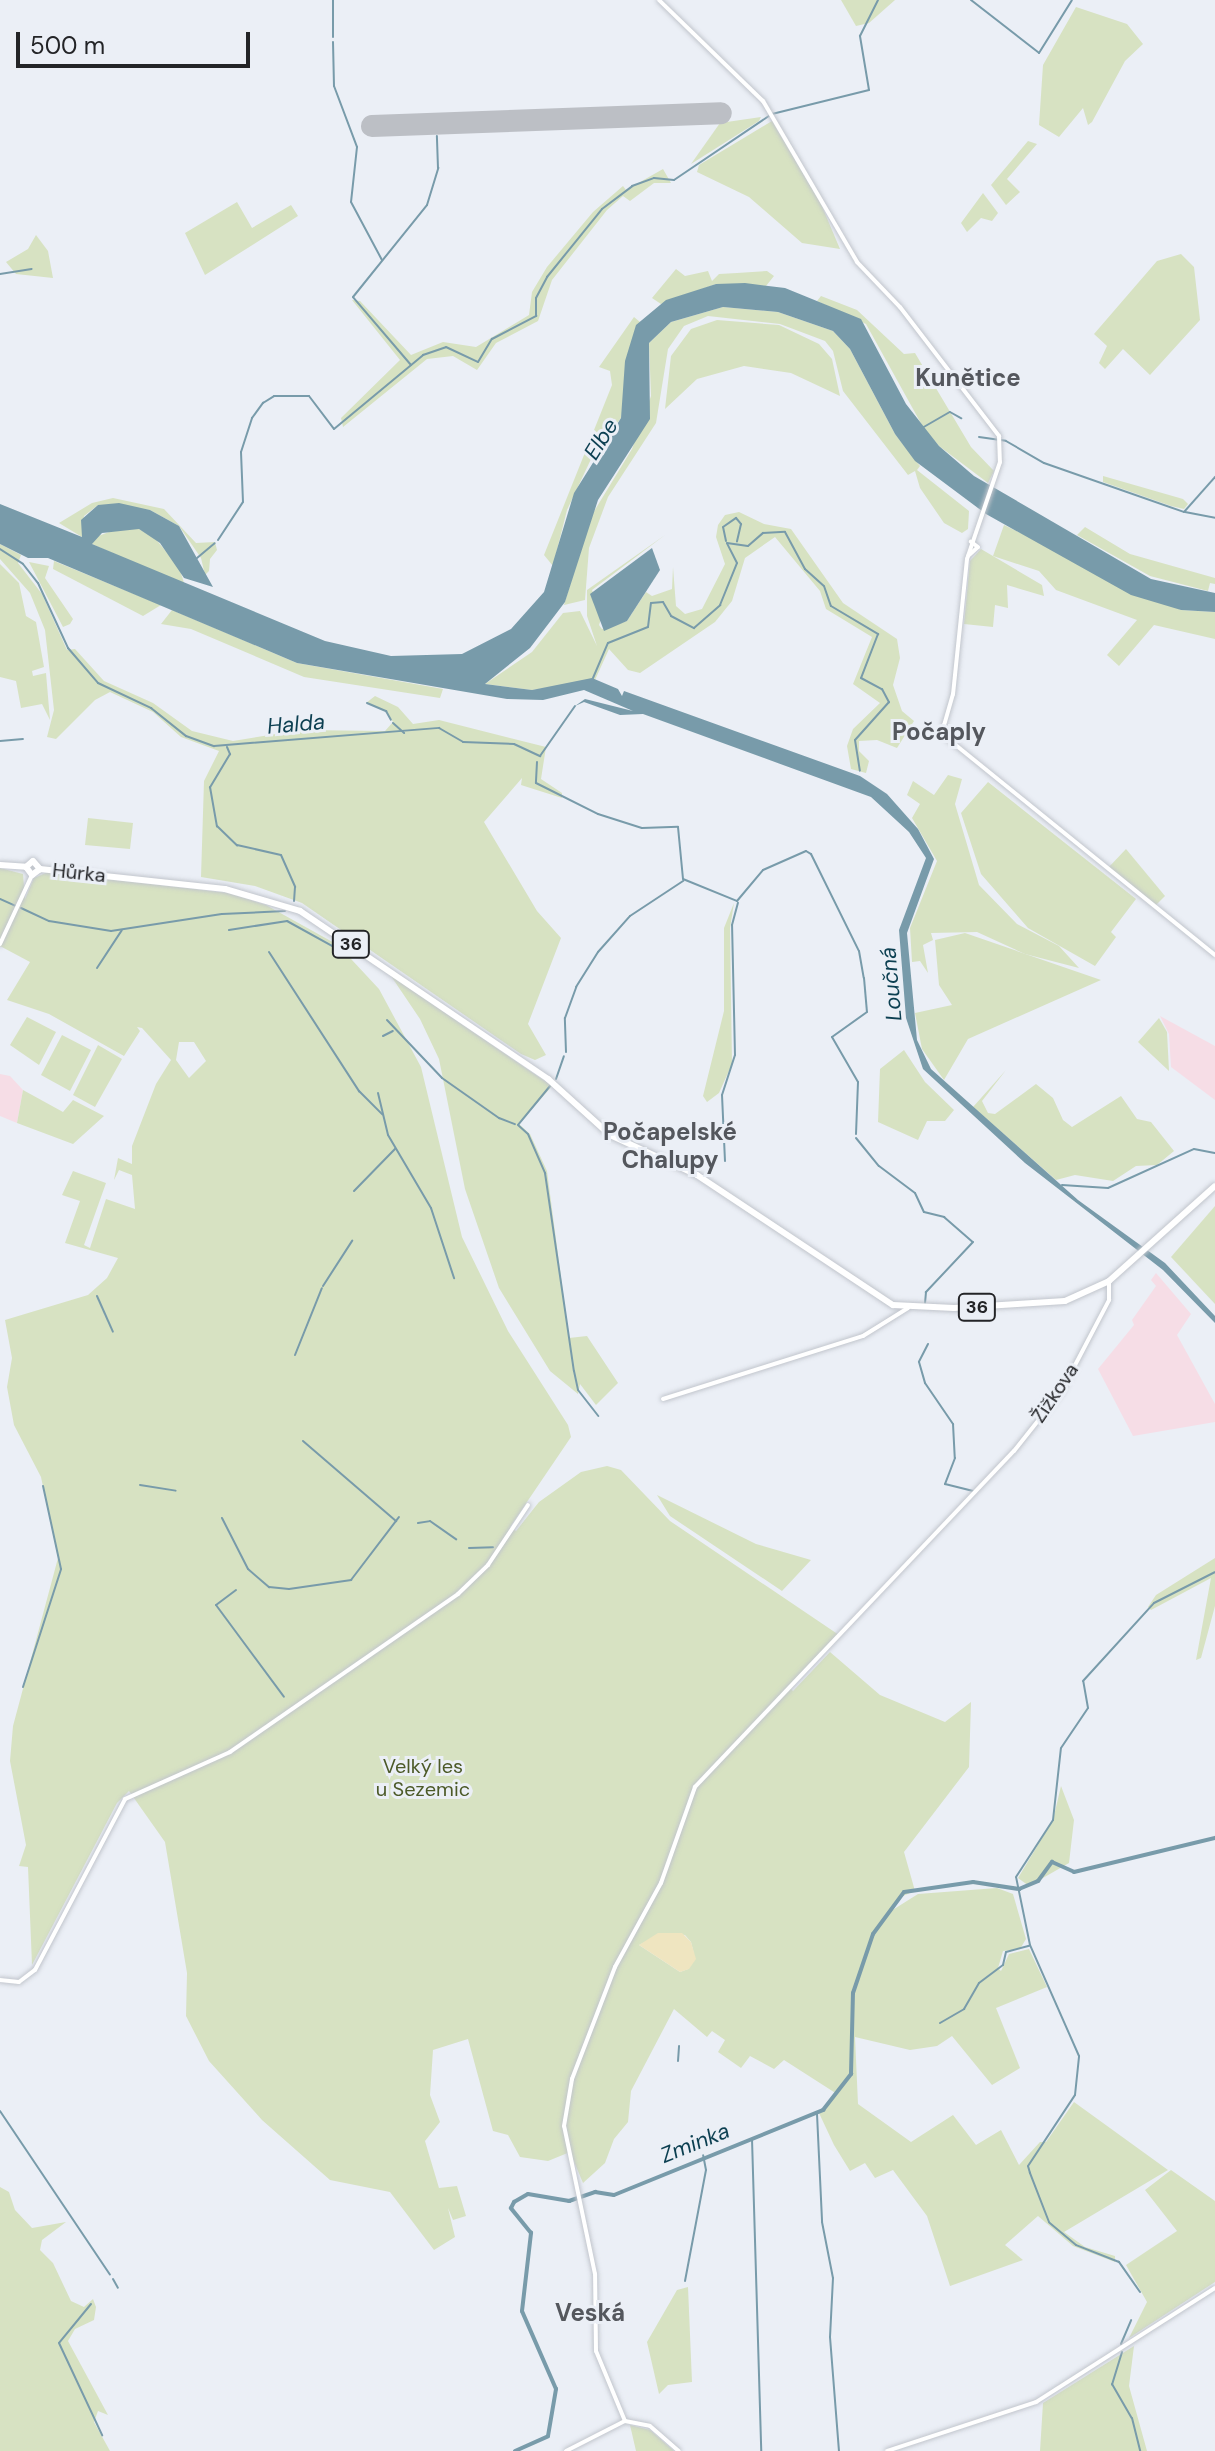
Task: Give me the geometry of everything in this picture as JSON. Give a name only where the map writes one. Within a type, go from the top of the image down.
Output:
[{"type":"main road","name":"Hůrka","points":[[0,865],[26,867],[32,861],[40,869],[242,891],[305,914],[548,1079],[610,1135],[697,1175],[874,1296],[908,1308]]},
{"type":"main road","points":[[26,867],[32,875],[40,869]]},
{"type":"main road","name":"36","points":[[908,1308],[1046,1305],[1109,1281],[1215,1186]]},
{"type":"street","points":[[659,0],[772,114],[857,262],[900,307],[999,436],[1002,446],[994,478],[968,556],[953,694],[944,725],[947,738],[1215,955]]},
{"type":"street","points":[[0,944],[32,875]]},
{"type":"street","name":"Žižkova","points":[[625,2421],[596,2351],[595,2274],[582,2197],[564,2126],[572,2079],[615,1967],[665,1874],[688,1800],[976,1493],[1061,1392],[1109,1300],[1109,1281]]},
{"type":"street","points":[[663,1399],[863,1336],[908,1308]]},
{"type":"street","points":[[0,1980],[19,1982],[30,1976],[125,1799],[230,1752],[458,1594],[488,1565],[528,1505]]},
{"type":"street","points":[[887,2451],[1036,2402],[1215,2288]]},
{"type":"street","points":[[566,2451],[625,2421],[650,2426],[679,2451]]},
{"type":"shaded area","points":[[1160,1016],[1215,1046],[1215,1100],[1171,1067],[1169,1034]]},
{"type":"shaded area","points":[[0,1074],[10,1076],[23,1090],[17,1123],[0,1116]]},
{"type":"shaded area","points":[[1156,1273],[1191,1314],[1177,1335],[1215,1404],[1215,1422],[1133,1436],[1098,1369],[1134,1325],[1132,1320],[1156,1286],[1151,1280]]},
{"type":"green space","points":[[841,0],[895,0],[869,23],[856,26]]},
{"type":"green space","points":[[1076,7],[1127,24],[1143,44],[1125,61],[1092,122],[1088,125],[1083,108],[1059,137],[1039,125],[1043,65]]},
{"type":"green space","points":[[761,117],[759,121],[691,164],[720,123]]},
{"type":"green space","points":[[772,121],[821,204],[840,249],[802,243],[749,197],[697,172],[699,165]]},
{"type":"green space","points":[[1028,141],[1037,144],[1007,179],[1020,192],[1006,205],[991,185]]},
{"type":"green space","points":[[663,169],[671,183],[654,183],[630,201],[623,196],[607,210],[552,280],[538,321],[496,343],[477,370],[453,356],[427,359],[343,427],[341,418],[400,360],[352,300],[360,301],[411,355],[443,342],[476,347],[529,315],[532,292],[547,267],[593,212],[623,186],[626,190]]},
{"type":"green space","points":[[983,193],[998,213],[992,221],[981,218],[967,232],[961,223]]},
{"type":"green space","points":[[237,202],[252,228],[291,205],[298,216],[205,275],[185,233]]},
{"type":"green space","points":[[36,235],[48,251],[53,278],[16,274],[6,262],[28,249]]},
{"type":"green space","points":[[1181,254],[1194,267],[1200,320],[1150,375],[1123,349],[1105,369],[1099,363],[1107,346],[1094,334],[1157,261]]},
{"type":"green space","points":[[676,269],[685,276],[708,271],[712,281],[719,274],[767,271],[774,276],[766,286],[716,284],[661,304],[652,298]]},
{"type":"green space","points":[[821,296],[857,310],[904,354],[915,353],[971,447],[994,471],[988,483],[939,446],[923,427],[866,324],[817,301]]},
{"type":"green space","points":[[723,307],[778,312],[833,331],[850,349],[895,434],[920,466],[917,470],[969,511],[968,529],[962,533],[944,523],[920,488],[915,471],[908,475],[843,391],[833,351],[825,341],[780,324],[708,316],[684,326],[668,349],[656,423],[608,497],[589,548],[585,600],[564,605],[590,518],[632,449],[651,396],[649,343],[671,322]]},
{"type":"green space","points":[[634,317],[640,322],[621,418],[592,457],[567,510],[553,566],[544,555],[612,385],[610,371],[599,367]]},
{"type":"green space","points":[[717,320],[779,325],[819,344],[832,359],[840,396],[791,373],[744,366],[697,379],[665,409],[671,356],[691,329]]},
{"type":"green space","points":[[1103,476],[1183,499],[1188,504],[1184,509],[1171,506],[1103,482]]},
{"type":"green space","points":[[113,498],[164,509],[196,543],[215,542],[217,550],[210,559],[209,571],[205,575],[201,558],[179,526],[150,510],[98,505],[84,516],[82,537],[59,523],[92,503]]},
{"type":"green space","points":[[739,512],[764,524],[791,529],[843,603],[897,639],[900,658],[893,685],[902,711],[914,721],[897,748],[877,740],[859,741],[859,751],[869,761],[866,773],[851,769],[847,746],[853,729],[880,703],[853,684],[872,637],[826,609],[820,591],[775,537],[745,558],[732,601],[715,622],[640,673],[628,670],[609,649],[595,680],[532,690],[485,684],[532,652],[563,613],[580,611],[597,646],[587,616],[587,590],[665,535],[592,590],[602,616],[599,625],[602,629],[627,621],[646,592],[652,596],[672,589],[673,567],[676,606],[685,614],[702,609],[725,564],[716,537],[718,525],[725,515]]},
{"type":"green space","points":[[1004,525],[1181,610],[1215,612],[1215,639],[1154,625],[1119,666],[1107,655],[1137,620],[1056,590],[1039,571],[993,556]]},
{"type":"green space","points":[[1085,527],[1130,554],[1215,578],[1215,584],[1210,583],[1208,591],[1150,576],[1077,535]]},
{"type":"green space","points":[[117,529],[139,529],[154,537],[179,567],[185,586],[92,544],[93,538]]},
{"type":"green space","points":[[0,544],[21,555],[18,563],[42,594],[67,650],[75,649],[104,681],[153,703],[192,731],[233,741],[301,730],[385,731],[393,722],[387,712],[366,703],[375,696],[398,707],[413,724],[439,720],[546,747],[541,779],[562,793],[562,798],[521,785],[522,778],[484,822],[537,911],[561,938],[528,1024],[546,1055],[535,1060],[521,1054],[302,903],[255,886],[201,877],[204,781],[219,751],[181,737],[153,712],[110,692],[95,700],[56,739],[47,737],[54,710],[45,630],[30,593],[0,559]]},
{"type":"green space","points":[[981,549],[1042,585],[1044,596],[1007,585],[1008,608],[995,605],[993,627],[964,624],[970,561]]},
{"type":"green space","points":[[54,561],[161,605],[143,616],[53,569]]},
{"type":"green space","points":[[29,562],[49,566],[45,578],[73,619],[70,624],[63,627]]},
{"type":"green space","points":[[0,564],[19,583],[26,616],[36,622],[44,667],[32,671],[33,676],[46,673],[50,720],[42,704],[21,708],[16,681],[0,677]]},
{"type":"green space","points":[[172,610],[297,663],[443,689],[440,698],[304,677],[191,629],[161,624]]},
{"type":"green space","points":[[948,775],[962,779],[955,804],[979,885],[1017,924],[1059,946],[1079,968],[1025,954],[977,932],[931,933],[933,940],[923,945],[928,973],[920,961],[912,962],[910,928],[937,861],[912,818],[920,804],[907,795],[913,781],[934,795]]},
{"type":"green space","points":[[988,782],[1136,899],[1111,932],[1116,937],[1095,966],[1028,928],[981,874],[961,813]]},
{"type":"green space","points":[[88,818],[133,823],[130,849],[85,845]]},
{"type":"green space","points":[[1126,849],[1165,896],[1156,905],[1108,868]]},
{"type":"green space","name":"Velký les u Sezemic","points":[[0,868],[23,874],[25,899],[34,878],[48,872],[228,893],[266,905],[338,945],[379,989],[421,1067],[462,1237],[508,1331],[568,1425],[571,1437],[510,1527],[516,1531],[539,1502],[581,1472],[607,1466],[621,1470],[670,1521],[839,1635],[790,1688],[793,1691],[830,1652],[880,1695],[945,1722],[971,1702],[969,1767],[904,1852],[915,1891],[898,1898],[891,1911],[918,1894],[997,1888],[1013,1894],[1026,1939],[1020,1949],[1003,1951],[998,1968],[1001,1971],[1009,1954],[1029,1949],[1047,1987],[996,2008],[1020,2068],[992,2085],[952,2036],[937,2046],[910,2050],[855,2037],[858,2104],[911,2142],[953,2115],[976,2145],[1001,2130],[1019,2165],[1040,2142],[1046,2142],[1074,2102],[1168,2170],[1064,2232],[1085,2247],[1115,2256],[1115,2262],[1073,2246],[1038,2216],[1005,2245],[1023,2260],[950,2286],[927,2216],[893,2170],[875,2178],[865,2163],[850,2171],[834,2145],[819,2113],[837,2094],[784,2060],[774,2069],[750,2056],[741,2068],[718,2052],[725,2040],[712,2031],[707,2037],[674,2009],[631,2091],[628,2122],[614,2139],[605,2163],[583,2183],[570,2152],[548,2161],[520,2157],[508,2135],[493,2131],[468,2039],[433,2050],[430,2095],[440,2122],[425,2141],[439,2188],[457,2186],[466,2216],[453,2220],[448,2208],[455,2237],[434,2250],[390,2192],[330,2180],[262,2120],[209,2061],[186,2016],[187,1973],[165,1842],[129,1791],[117,1803],[32,1965],[28,1867],[19,1866],[26,1845],[10,1761],[13,1726],[58,1558],[41,1477],[14,1425],[7,1387],[12,1358],[5,1320],[88,1295],[107,1278],[118,1258],[65,1243],[80,1201],[62,1195],[73,1171],[106,1183],[84,1245],[90,1248],[106,1199],[135,1209],[132,1175],[119,1170],[114,1180],[118,1158],[132,1164],[132,1146],[156,1084],[171,1060],[142,1028],[137,1027],[140,1031],[124,1056],[49,1014],[7,1000],[30,962],[0,946]],"holes":[[[179,1042],[194,1042],[206,1061],[189,1078],[176,1060]],[[663,1933],[685,1935],[691,1942],[694,1954],[688,1969],[680,1972],[639,1945]]]},
{"type":"green space","points":[[734,903],[730,928],[732,1064],[719,1093],[707,1102],[703,1096],[724,1011],[724,928]]},
{"type":"green space","points":[[965,933],[1101,980],[968,1039],[944,1080],[922,1049],[915,1013],[952,1005],[939,985],[935,940]]},
{"type":"green space","points":[[391,976],[552,1086],[519,1124],[530,1134],[547,1171],[569,1338],[587,1336],[618,1383],[596,1405],[580,1384],[578,1394],[550,1371],[499,1288],[465,1189],[439,1059],[420,1019]]},
{"type":"green space","points":[[27,1017],[56,1032],[39,1065],[10,1045]]},
{"type":"green space","points":[[1159,1018],[1167,1032],[1169,1071],[1138,1042]]},
{"type":"green space","points":[[62,1035],[91,1050],[70,1091],[41,1075]]},
{"type":"green space","points":[[98,1045],[122,1059],[95,1107],[73,1095]]},
{"type":"green space","points":[[904,1050],[925,1082],[954,1110],[945,1121],[927,1121],[918,1140],[878,1122],[880,1069]]},
{"type":"green space","points":[[1006,1070],[982,1101],[988,1113],[995,1114],[1036,1084],[1053,1098],[1063,1120],[1072,1127],[1121,1096],[1137,1119],[1151,1122],[1174,1151],[1157,1165],[1136,1166],[1113,1181],[1075,1175],[1056,1180],[973,1107]]},
{"type":"green space","points":[[23,1090],[63,1112],[73,1100],[104,1116],[73,1144],[17,1123]]},
{"type":"green space","points":[[1215,1206],[1215,1304],[1171,1257]]},
{"type":"green space","points":[[657,1495],[756,1544],[811,1560],[782,1591],[670,1516]]},
{"type":"green space","points":[[1215,1558],[1215,1606],[1201,1658],[1196,1660],[1211,1578],[1151,1610],[1148,1607],[1156,1595]]},
{"type":"green space","points":[[1061,1786],[1074,1820],[1069,1863],[1029,1886],[1018,1878],[1053,1820]]},
{"type":"green space","points":[[1171,2170],[1215,2201],[1215,2282],[1129,2338],[1147,2302],[1126,2265],[1177,2231],[1145,2190]]},
{"type":"green space","points":[[0,2187],[9,2192],[15,2210],[32,2228],[66,2222],[42,2240],[40,2250],[53,2263],[71,2301],[84,2307],[93,2299],[96,2307],[94,2320],[75,2329],[68,2341],[108,2415],[98,2411],[94,2422],[110,2451],[0,2451]]},
{"type":"green space","points":[[688,2287],[692,2382],[668,2385],[659,2394],[647,2342],[677,2290]]},
{"type":"green space","points":[[1134,2346],[1129,2386],[1147,2451],[1040,2451],[1043,2403]]},
{"type":"green space","points":[[630,2425],[650,2430],[674,2451],[636,2451]]},
{"type":"sand","points":[[658,1933],[682,1933],[691,1942],[696,1959],[689,1969],[680,1972],[639,1945]]},
{"type":"water","points":[[745,283],[785,288],[861,319],[906,404],[939,446],[974,476],[1151,579],[1215,593],[1215,612],[1181,610],[1131,595],[986,514],[915,461],[895,434],[850,349],[833,331],[778,312],[723,307],[671,322],[649,343],[650,419],[598,500],[565,602],[530,648],[485,684],[532,690],[592,678],[618,689],[622,696],[624,691],[860,776],[887,794],[918,829],[934,859],[907,933],[917,1040],[931,1069],[1078,1200],[1165,1263],[1215,1316],[1215,1323],[1163,1270],[1025,1163],[923,1069],[906,1018],[899,930],[926,858],[909,832],[871,797],[643,714],[620,715],[584,702],[575,706],[585,699],[633,711],[584,690],[543,700],[507,699],[297,663],[48,558],[28,558],[0,544],[0,504],[82,537],[81,520],[98,505],[119,503],[150,510],[179,526],[213,587],[184,578],[160,543],[139,529],[102,533],[92,544],[325,641],[391,656],[462,654],[511,629],[544,592],[574,493],[621,418],[625,361],[636,325],[666,300],[716,284]]},
{"type":"water","points":[[652,548],[660,570],[627,621],[604,631],[590,594]]},
{"type":"waterway","points":[[333,0],[333,37]]},
{"type":"waterway","points":[[218,540],[243,502],[241,452],[252,418],[263,403],[274,396],[309,396],[334,429],[423,355],[446,347],[478,362],[492,339],[536,316],[536,298],[547,277],[602,209],[632,186],[654,178],[674,180],[772,114],[869,90],[860,36],[878,0]]},
{"type":"waterway","points":[[971,0],[1039,53],[1072,0]]},
{"type":"waterway","points":[[333,42],[334,86],[357,147],[351,202],[382,260]]},
{"type":"waterway","points":[[411,365],[353,297],[427,205],[438,168],[437,136]]},
{"type":"waterway","points":[[0,274],[32,269]]},
{"type":"waterway","points":[[922,428],[950,412],[961,418]]},
{"type":"waterway","points":[[979,437],[1006,441],[1044,463],[1184,512],[1215,477]]},
{"type":"waterway","points":[[1185,512],[1215,518]]},
{"type":"waterway","points":[[726,541],[723,527],[736,518],[741,524],[737,542]]},
{"type":"waterway","points":[[593,678],[608,643],[648,627],[651,603],[663,602],[671,616],[694,628],[720,605],[737,563],[727,543],[748,546],[763,533],[785,532],[805,569],[824,586],[831,606],[878,634],[861,678],[882,689],[889,702],[855,740],[860,771]]},
{"type":"waterway","points":[[197,558],[215,543]]},
{"type":"waterway","name":"Halda","points":[[0,549],[23,564],[38,583],[68,648],[98,683],[151,708],[186,736],[214,746],[439,728],[463,742],[514,744],[540,756],[575,706]]},
{"type":"waterway","points":[[367,703],[386,711],[391,720]]},
{"type":"waterway","name":"Halda","points":[[393,723],[404,733]]},
{"type":"waterway","points":[[0,741],[23,739]]},
{"type":"waterway","points":[[227,747],[230,754],[210,787],[217,826],[237,845],[281,855],[295,887],[294,901]]},
{"type":"waterway","points":[[537,762],[536,783],[598,814],[642,828],[678,827],[683,879],[737,901],[763,870],[806,851],[811,854],[859,951],[864,978],[867,1012],[832,1037],[858,1082],[856,1134]]},
{"type":"waterway","points":[[566,1052],[565,1018],[576,987],[598,952],[630,916],[683,881]]},
{"type":"waterway","points":[[0,899],[16,906]]},
{"type":"waterway","points":[[725,1161],[722,1095],[735,1055],[732,925],[738,903]]},
{"type":"waterway","points":[[21,908],[49,921],[111,931],[222,914],[285,911]]},
{"type":"waterway","points":[[229,930],[287,921],[336,948]]},
{"type":"waterway","points":[[97,968],[122,930]]},
{"type":"waterway","points":[[269,952],[359,1091],[382,1114]]},
{"type":"waterway","points":[[387,1020],[442,1078],[499,1118],[515,1124]]},
{"type":"waterway","points":[[383,1036],[393,1031]]},
{"type":"waterway","points":[[556,1079],[564,1056]]},
{"type":"waterway","points":[[550,1086],[518,1125],[528,1134],[545,1173],[578,1390],[598,1416]]},
{"type":"waterway","points":[[378,1093],[388,1135],[431,1208],[454,1278]]},
{"type":"waterway","points":[[856,1138],[879,1166],[915,1193],[924,1212],[944,1217],[973,1242],[926,1292],[925,1303]]},
{"type":"waterway","points":[[354,1191],[395,1149]]},
{"type":"waterway","points":[[1062,1185],[1108,1188],[1194,1149],[1215,1153]]},
{"type":"waterway","points":[[323,1286],[352,1241]]},
{"type":"waterway","points":[[295,1355],[322,1288]]},
{"type":"waterway","points":[[97,1296],[113,1332]]},
{"type":"waterway","points":[[928,1344],[919,1362],[925,1383],[953,1424],[955,1458],[945,1484],[973,1491]]},
{"type":"waterway","points":[[303,1441],[396,1521]]},
{"type":"waterway","points":[[140,1485],[176,1491]]},
{"type":"waterway","points":[[23,1687],[61,1569],[43,1486]]},
{"type":"waterway","points":[[222,1518],[248,1569],[269,1587],[289,1589],[351,1580],[399,1517]]},
{"type":"waterway","points":[[418,1523],[430,1521],[456,1539]]},
{"type":"waterway","points":[[469,1548],[493,1547]]},
{"type":"waterway","points":[[1140,2292],[1119,2262],[1076,2245],[1049,2222],[1030,2173],[1028,2166],[1075,2095],[1079,2056],[1030,1945],[1016,1877],[1053,1820],[1061,1748],[1088,1708],[1083,1681],[1154,1603],[1215,1572]]},
{"type":"waterway","points":[[236,1590],[216,1605],[284,1697]]},
{"type":"waterway","name":"Zminka","points":[[515,2451],[548,2436],[556,2389],[522,2311],[531,2233],[511,2208],[514,2202],[528,2194],[569,2201],[595,2192],[614,2195],[823,2110],[851,2074],[853,1993],[873,1934],[904,1892],[973,1882],[1019,1889],[1038,1881],[1052,1862],[1074,1872],[1215,1838]]},
{"type":"waterway","points":[[940,2023],[964,2009],[979,1983],[1003,1965],[1006,1952],[1029,1946]]},
{"type":"waterway","points":[[678,2061],[679,2046]]},
{"type":"waterway","points":[[0,2111],[110,2275]]},
{"type":"waterway","points":[[817,2114],[822,2222],[833,2278],[830,2337],[839,2451]]},
{"type":"waterway","points":[[752,2139],[761,2451]]},
{"type":"waterway","points":[[685,2281],[706,2170],[703,2155]]},
{"type":"waterway","points":[[113,2279],[118,2288]]},
{"type":"waterway","points":[[91,2304],[59,2343],[102,2435]]},
{"type":"waterway","points":[[1121,2344],[1131,2320]]},
{"type":"waterway","points":[[1122,2352],[1112,2384],[1132,2418],[1140,2451]]},
{"type":"runway","points":[[372,126],[721,113]]},
{"type":"district","name":"Kunětice","points":[[968,378]]},
{"type":"district","name":"Počaply","points":[[939,732]]},
{"type":"district","name":"Počapelské Chalupy","points":[[670,1146]]},
{"type":"district","name":"Veská","points":[[590,2313]]},
{"type":"water label","name":"Elbe","points":[[601,439]]},
{"type":"water label","name":"Loučná","points":[[891,984]]}]
